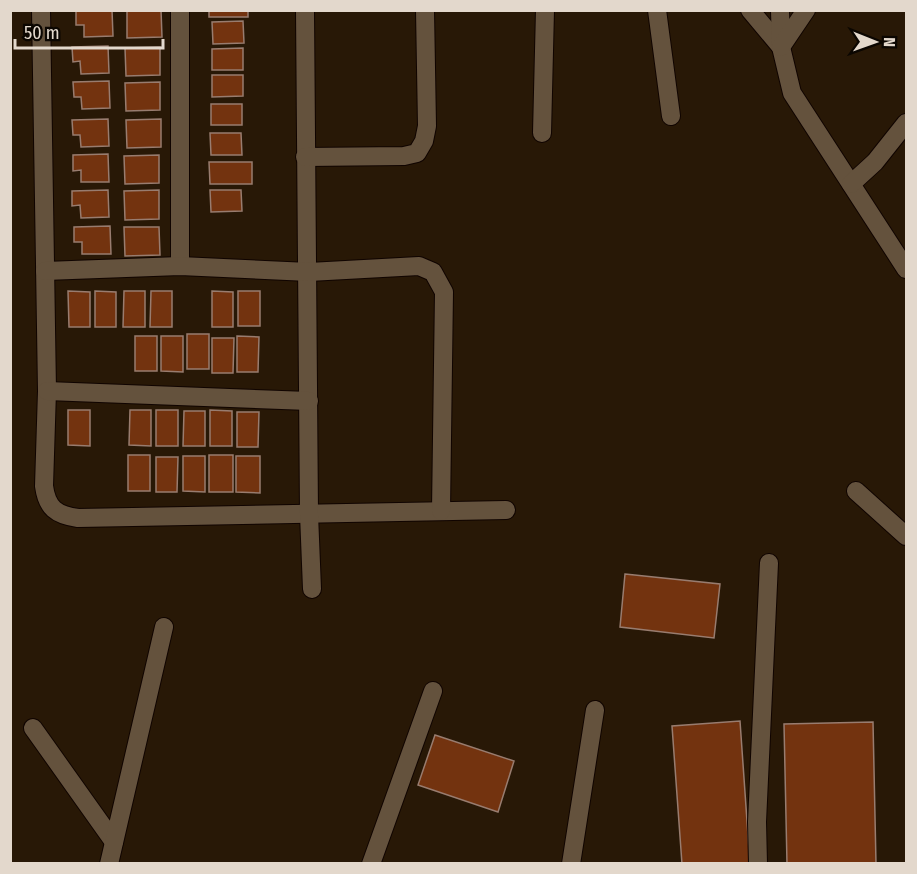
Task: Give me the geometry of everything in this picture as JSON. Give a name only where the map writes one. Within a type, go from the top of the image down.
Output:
[{"type":"street","points":[[42,10],[47,391],[44,486],[46,500],[52,510],[64,516],[506,510]]},
{"type":"street","points":[[180,10],[180,266]]},
{"type":"street","points":[[305,10],[305,157],[309,272],[309,514],[312,589]]},
{"type":"street","points":[[305,157],[404,156],[417,153],[424,141],[427,126],[425,10]]},
{"type":"street","points":[[542,133],[545,10]]},
{"type":"street","points":[[657,10],[671,116]]},
{"type":"street","points":[[750,10],[781,47]]},
{"type":"street","points":[[780,10],[781,47],[792,93],[906,269]]},
{"type":"street","points":[[781,47],[806,10]]},
{"type":"street","points":[[851,184],[875,162],[906,123]]},
{"type":"street","points":[[45,271],[180,266],[309,272],[419,266],[433,272],[444,292],[441,511]]},
{"type":"street","points":[[47,391],[309,401]]},
{"type":"street","points":[[856,491],[906,536]]},
{"type":"street","points":[[758,864],[757,822],[769,563]]},
{"type":"street","points":[[109,864],[164,627]]},
{"type":"street","points":[[371,864],[433,691]]},
{"type":"street","points":[[571,864],[595,710]]},
{"type":"street","points":[[33,728],[114,842]]},
{"type":"building","points":[[76,10],[112,10],[113,36],[84,37],[84,25],[76,25]]},
{"type":"building","points":[[127,10],[161,10],[162,37],[127,38]]},
{"type":"building","points":[[209,10],[248,10],[248,17],[209,17]]},
{"type":"building","points":[[243,21],[244,43],[213,44],[212,22]]},
{"type":"building","points":[[108,46],[109,73],[81,74],[80,61],[73,62],[72,47]]},
{"type":"building","points":[[160,47],[160,75],[126,76],[125,48]]},
{"type":"building","points":[[243,48],[243,70],[212,70],[212,49]]},
{"type":"building","points":[[212,75],[243,75],[243,96],[212,97]]},
{"type":"building","points":[[109,81],[110,108],[82,109],[81,97],[74,97],[73,82]]},
{"type":"building","points":[[160,82],[160,110],[126,111],[125,83]]},
{"type":"building","points":[[211,104],[242,104],[242,125],[211,125]]},
{"type":"building","points":[[108,119],[109,146],[81,147],[80,135],[73,135],[72,120]]},
{"type":"building","points":[[161,119],[161,147],[127,148],[126,120]]},
{"type":"building","points":[[210,133],[241,133],[242,155],[211,155]]},
{"type":"building","points":[[108,154],[109,182],[81,182],[81,170],[73,171],[73,155]]},
{"type":"building","points":[[159,155],[159,183],[125,184],[124,156]]},
{"type":"building","points":[[209,162],[252,162],[252,184],[210,184]]},
{"type":"building","points":[[108,190],[109,217],[81,218],[80,205],[72,206],[72,191]]},
{"type":"building","points":[[159,190],[159,219],[125,220],[124,191]]},
{"type":"building","points":[[210,190],[241,190],[242,211],[211,212]]},
{"type":"building","points":[[110,226],[111,254],[82,254],[82,242],[74,242],[74,227]]},
{"type":"building","points":[[124,227],[159,227],[160,255],[125,256]]},
{"type":"building","points":[[68,291],[90,292],[90,327],[69,327]]},
{"type":"building","points":[[95,291],[116,292],[116,327],[95,327]]},
{"type":"building","points":[[124,291],[145,291],[145,327],[123,327]]},
{"type":"building","points":[[151,291],[172,291],[172,327],[150,327]]},
{"type":"building","points":[[212,291],[233,292],[233,327],[212,327]]},
{"type":"building","points":[[238,291],[260,291],[260,326],[238,326]]},
{"type":"building","points":[[187,334],[209,334],[209,369],[187,369]]},
{"type":"building","points":[[135,336],[157,336],[157,371],[135,371]]},
{"type":"building","points":[[161,336],[183,336],[183,372],[161,371]]},
{"type":"building","points":[[237,336],[259,337],[258,372],[237,372]]},
{"type":"building","points":[[212,338],[234,338],[233,373],[212,373]]},
{"type":"building","points":[[68,410],[90,410],[90,446],[68,445]]},
{"type":"building","points":[[130,410],[151,410],[151,446],[129,445]]},
{"type":"building","points":[[156,410],[178,410],[178,446],[156,446]]},
{"type":"building","points":[[210,410],[232,411],[232,446],[210,446]]},
{"type":"building","points":[[184,411],[205,411],[205,446],[183,446]]},
{"type":"building","points":[[237,412],[259,412],[258,447],[237,447]]},
{"type":"building","points":[[128,455],[150,455],[150,491],[128,491]]},
{"type":"building","points":[[209,455],[233,455],[233,492],[209,492]]},
{"type":"building","points":[[183,456],[205,456],[205,492],[183,491]]},
{"type":"building","points":[[236,456],[260,456],[260,493],[236,492]]},
{"type":"building","points":[[156,457],[178,457],[177,492],[156,492]]},
{"type":"building","points":[[625,574],[720,584],[714,638],[620,627]]},
{"type":"building","points":[[740,721],[750,864],[682,864],[672,726]]},
{"type":"building","points":[[873,722],[876,864],[787,864],[784,724]]},
{"type":"building","points":[[435,735],[514,761],[498,812],[418,785]]}]
